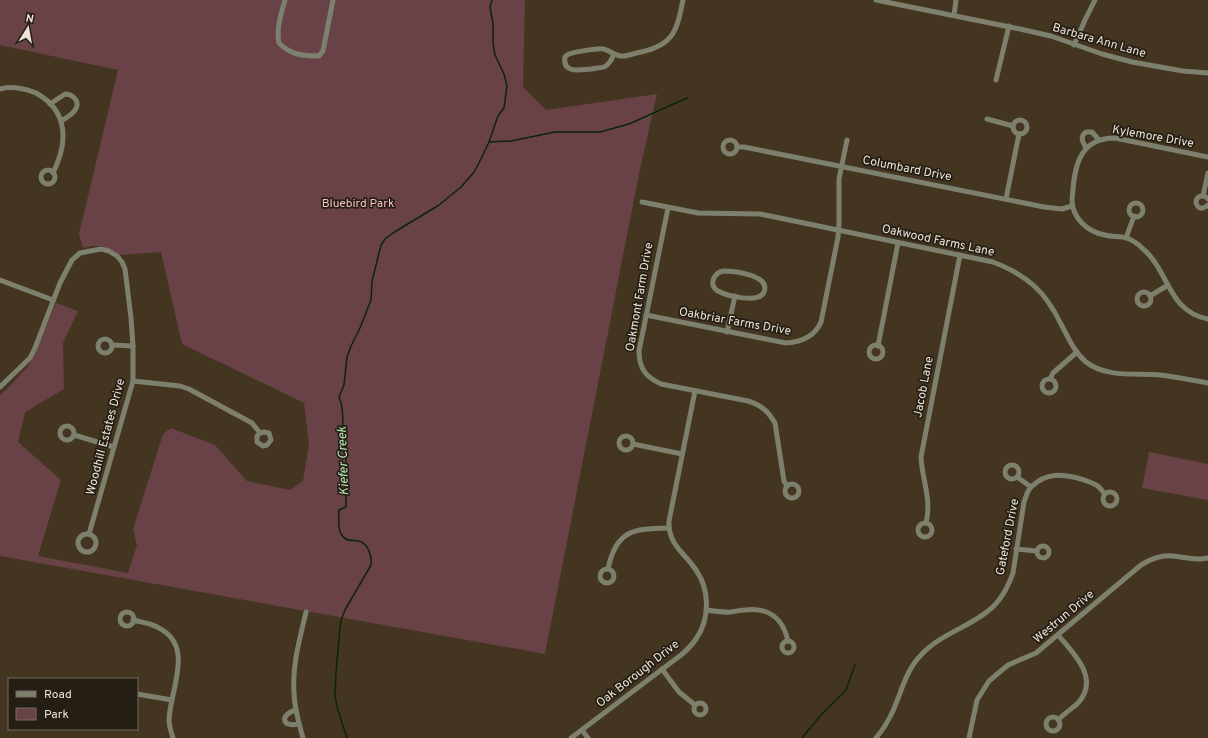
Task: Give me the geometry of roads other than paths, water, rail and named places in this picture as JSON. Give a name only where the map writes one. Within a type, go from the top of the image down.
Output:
[{"type":"street","points":[[285,0],[279,21],[277,36],[279,43],[292,53],[309,56],[320,56],[323,51],[334,0]]},
{"type":"street","points":[[614,54],[613,58],[604,67],[578,71],[567,68],[564,61],[565,57],[569,54],[599,49],[607,50],[622,56],[649,50],[663,45],[676,28],[683,0]]},
{"type":"street","name":"Barbara Ann Lane","points":[[876,0],[1009,26],[1051,36],[1102,54],[1151,66],[1208,73]]},
{"type":"street","points":[[954,15],[956,0]]},
{"type":"street","points":[[1074,45],[1095,0]]},
{"type":"street","points":[[996,80],[1009,26]]},
{"type":"street","points":[[0,89],[13,88],[32,91],[47,100],[58,114],[61,121],[63,144],[59,160],[53,173]]},
{"type":"street","points":[[50,104],[65,94],[71,95],[76,101],[75,111],[61,121]]},
{"type":"street","points":[[987,119],[1013,126]]},
{"type":"street","points":[[1013,126],[1015,122],[1020,120],[1026,123],[1027,130],[1024,133],[1019,134]]},
{"type":"street","points":[[1013,126],[1015,132],[1019,134]]},
{"type":"street","points":[[1099,140],[1092,132],[1086,132],[1082,137],[1086,148],[1079,160],[1072,196],[1072,206],[1078,218],[1090,230],[1105,235],[1126,238],[1141,247],[1152,258],[1176,299],[1186,310],[1192,314],[1208,319]]},
{"type":"street","points":[[1006,199],[1019,134]]},
{"type":"street","name":"Kylemore Drive","points":[[1086,148],[1099,140],[1115,138],[1208,156]]},
{"type":"street","name":"Oakbriar Farms Drive","points":[[646,315],[786,344],[801,341],[814,333],[821,322],[838,231],[840,179],[847,140]]},
{"type":"street","name":"Columbard Drive","points":[[737,147],[744,147],[1054,208],[1062,209],[1072,206]]},
{"type":"street","points":[[1208,173],[1206,197],[1197,198],[1196,204],[1201,208],[1205,208],[1208,205]]},
{"type":"street","name":"Oakwood Farms Lane","points":[[642,202],[668,208],[703,213],[760,214],[993,262],[1023,276],[1044,294],[1061,323],[1069,342],[1086,362],[1097,368],[1111,372],[1123,374],[1159,375],[1208,383]]},
{"type":"street","name":"Oakmont Farm Drive","points":[[668,208],[639,351],[640,366],[644,373],[652,380],[661,384],[758,404],[771,416],[775,423],[784,482],[787,486]]},
{"type":"street","points":[[1126,238],[1134,216]]},
{"type":"street","points":[[878,346],[898,243]]},
{"type":"street","name":"Woodhill Estates Drive","points":[[0,387],[30,358],[52,300],[72,260],[80,253],[101,249],[109,250],[117,256],[125,269],[134,346],[133,381],[89,534]]},
{"type":"street","name":"Jacob Lane","points":[[926,523],[928,516],[928,499],[921,457],[960,255]]},
{"type":"street","points":[[727,271],[755,277],[763,283],[764,290],[762,295],[759,297],[754,299],[735,296],[716,289],[713,283],[714,276],[716,274],[727,271]]},
{"type":"street","points":[[0,280],[52,300]]},
{"type":"street","points":[[1150,296],[1168,285]]},
{"type":"street","points":[[727,332],[735,296]]},
{"type":"street","points":[[112,345],[134,346]]},
{"type":"street","points":[[1050,379],[1053,374],[1077,352]]},
{"type":"street","points":[[133,381],[180,386],[189,389],[252,422],[260,433]]},
{"type":"street","points":[[608,569],[610,557],[615,546],[625,535],[637,530],[668,528],[668,521],[695,391]]},
{"type":"street","points":[[264,432],[270,435],[271,440],[267,445],[263,446],[258,442],[257,436],[260,433],[264,432]]},
{"type":"street","points":[[74,435],[114,446]]},
{"type":"street","points":[[633,444],[682,454]]},
{"type":"street","name":"Gateford Drive","points":[[876,738],[891,715],[910,670],[921,654],[940,640],[989,611],[998,602],[1010,583],[1024,502],[1031,487],[1045,478],[1054,475],[1063,475],[1098,486],[1105,494]]},
{"type":"street","points":[[1017,477],[1031,487]]},
{"type":"street","name":"Oak Borough Drive","points":[[571,738],[662,670],[691,647],[697,639],[707,610],[705,594],[701,579],[696,570],[672,541],[668,528]]},
{"type":"street","points":[[1016,549],[1037,551]]},
{"type":"street","name":"Westrun Drive","points":[[969,738],[978,700],[990,681],[1000,671],[1036,653],[1141,565],[1163,556],[1192,559],[1208,558]]},
{"type":"street","points":[[707,610],[726,613],[752,609],[772,614],[779,620],[786,631],[788,641]]},
{"type":"street","points":[[303,738],[296,710],[294,676],[306,612]]},
{"type":"street","points":[[133,620],[162,629],[170,635],[178,650],[179,665],[169,720],[173,738]]},
{"type":"street","points":[[1058,634],[1081,663],[1084,669],[1086,684],[1077,703],[1058,720]]},
{"type":"street","points":[[662,670],[679,692],[695,705]]},
{"type":"street","points":[[138,694],[172,700]]},
{"type":"street","points":[[296,710],[288,713],[285,717],[286,721],[291,726],[300,724]]},
{"type":"street","points":[[582,730],[588,738]]},
{"type":"waterway","name":"Kiefer Creek","points":[[347,738],[337,707],[335,695],[341,620],[345,610],[371,565],[371,561],[369,550],[365,544],[345,538],[340,532],[339,528],[339,510],[346,507],[346,443],[342,426],[342,407],[339,397],[344,385],[347,357],[371,300],[372,281],[381,245],[385,239],[393,233],[439,205],[461,187],[478,165],[489,142],[498,116],[504,108],[507,86],[504,74],[495,55],[493,43],[493,24],[490,7],[492,0]]},
{"type":"waterway","points":[[489,142],[511,141],[555,132],[600,132],[629,124],[687,98]]},
{"type":"waterway","points":[[802,738],[821,715],[846,690],[855,665]]},
{"type":"park label","name":"Bluebird Park","points":[[358,204]]}]
